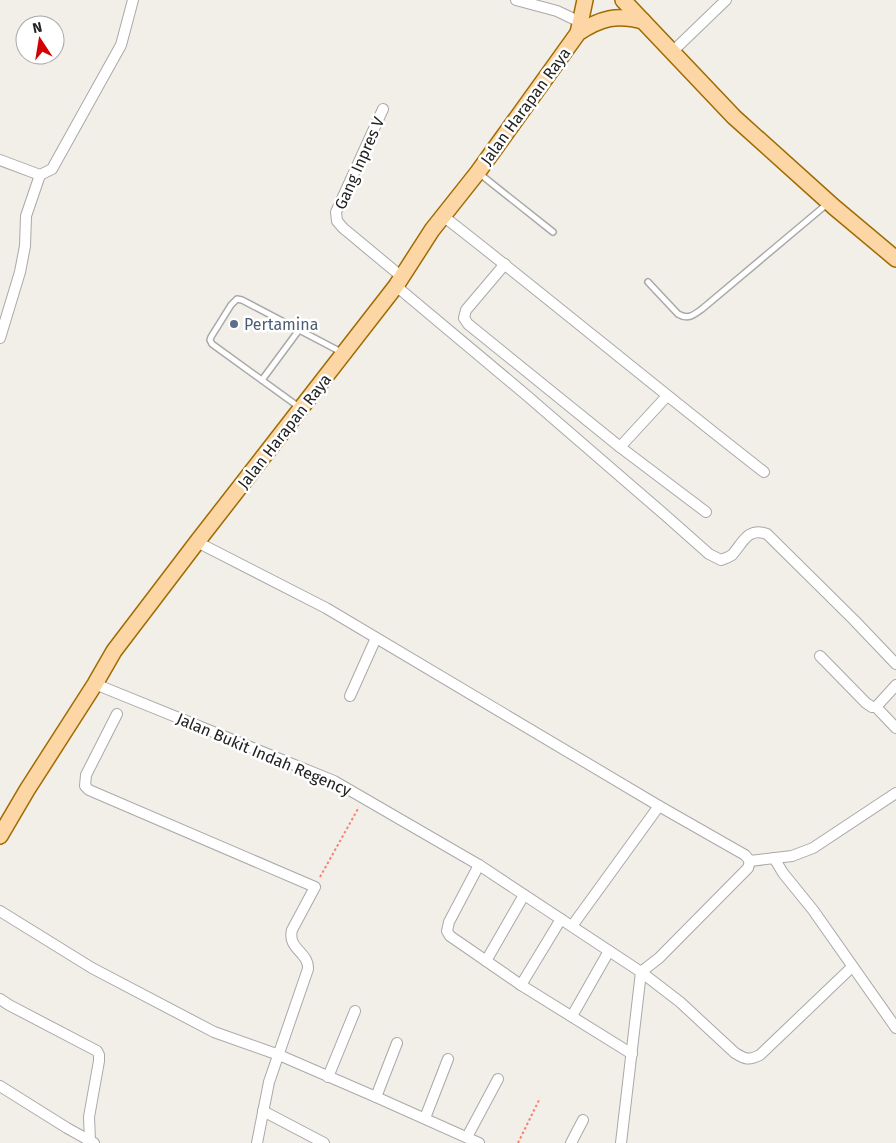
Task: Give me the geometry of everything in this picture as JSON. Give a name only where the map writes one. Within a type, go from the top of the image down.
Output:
[{"type":"main road","points":[[586,0],[579,27],[613,18],[624,17],[643,21]]},
{"type":"main road","points":[[623,0],[734,117],[896,259]]},
{"type":"main road","name":"Jalan Harapan Raya","points":[[0,836],[114,651],[399,282],[432,230],[478,172],[579,27]]},
{"type":"street","points":[[0,338],[20,272],[25,246],[26,216],[40,175],[52,169],[121,45],[133,0]]},
{"type":"street","points":[[516,0],[557,10],[579,27]]},
{"type":"street","points":[[672,52],[726,0]]},
{"type":"street","name":"Gang Inpres V","points":[[383,109],[336,212],[337,221],[343,228],[399,282],[709,554],[721,560],[730,556],[743,539],[757,532],[767,534],[896,664]]},
{"type":"street","points":[[0,160],[40,175]]},
{"type":"street","points":[[443,216],[764,472]]},
{"type":"street","points":[[505,264],[466,310],[464,318],[468,324],[620,447],[706,512]]},
{"type":"street","points":[[620,447],[667,396]]},
{"type":"street","points":[[197,542],[307,598],[745,855],[750,861]]},
{"type":"street","points":[[350,696],[376,638]]},
{"type":"street","points":[[820,656],[866,703],[872,708],[876,707],[896,728]]},
{"type":"street","name":"Jalan Bukit Indah Regency","points":[[95,684],[334,781],[479,865],[641,972],[680,1002],[735,1053],[744,1059],[760,1055],[852,967]]},
{"type":"street","points":[[876,707],[896,686]]},
{"type":"street","points":[[117,714],[86,775],[85,786],[89,790],[315,887],[290,936],[296,948],[305,957],[308,969],[269,1082],[257,1143]]},
{"type":"street","points":[[750,861],[792,856],[813,848],[896,793]]},
{"type":"street","points":[[572,926],[659,806]]},
{"type":"street","points":[[774,858],[896,1028]]},
{"type":"street","points":[[623,1142],[641,972],[659,958],[748,868],[750,861]]},
{"type":"street","points":[[479,865],[449,922],[447,931],[450,936],[521,985],[632,1054]]},
{"type":"street","points":[[486,961],[524,895]]},
{"type":"street","points":[[0,911],[92,968],[214,1032],[279,1055],[479,1143]]},
{"type":"street","points":[[521,985],[561,920]]},
{"type":"street","points":[[572,1016],[609,951]]},
{"type":"street","points":[[0,998],[9,1005],[98,1051],[100,1055],[88,1117],[93,1142]]},
{"type":"street","points":[[328,1077],[355,1011]]},
{"type":"street","points":[[376,1097],[397,1043]]},
{"type":"street","points":[[424,1118],[448,1059]]},
{"type":"street","points":[[467,1137],[498,1079]]},
{"type":"street","points":[[0,1086],[93,1142]]},
{"type":"street","points":[[263,1111],[324,1143]]},
{"type":"street","points":[[570,1143],[583,1120]]},
{"type":"street","points":[[71,1143],[79,1134]]},
{"type":"lane","points":[[478,172],[553,232]]},
{"type":"lane","points":[[648,282],[678,314],[690,317],[829,202]]},
{"type":"lane","points":[[301,408],[212,344],[211,337],[231,305],[237,300],[242,300],[344,353]]},
{"type":"lane","points":[[262,380],[299,330]]},
{"type":"path","points":[[315,887],[363,798]]},
{"type":"path","points":[[518,1143],[540,1098]]},
{"type":"place","name":"Pertamina","points":[[234,324]]}]
